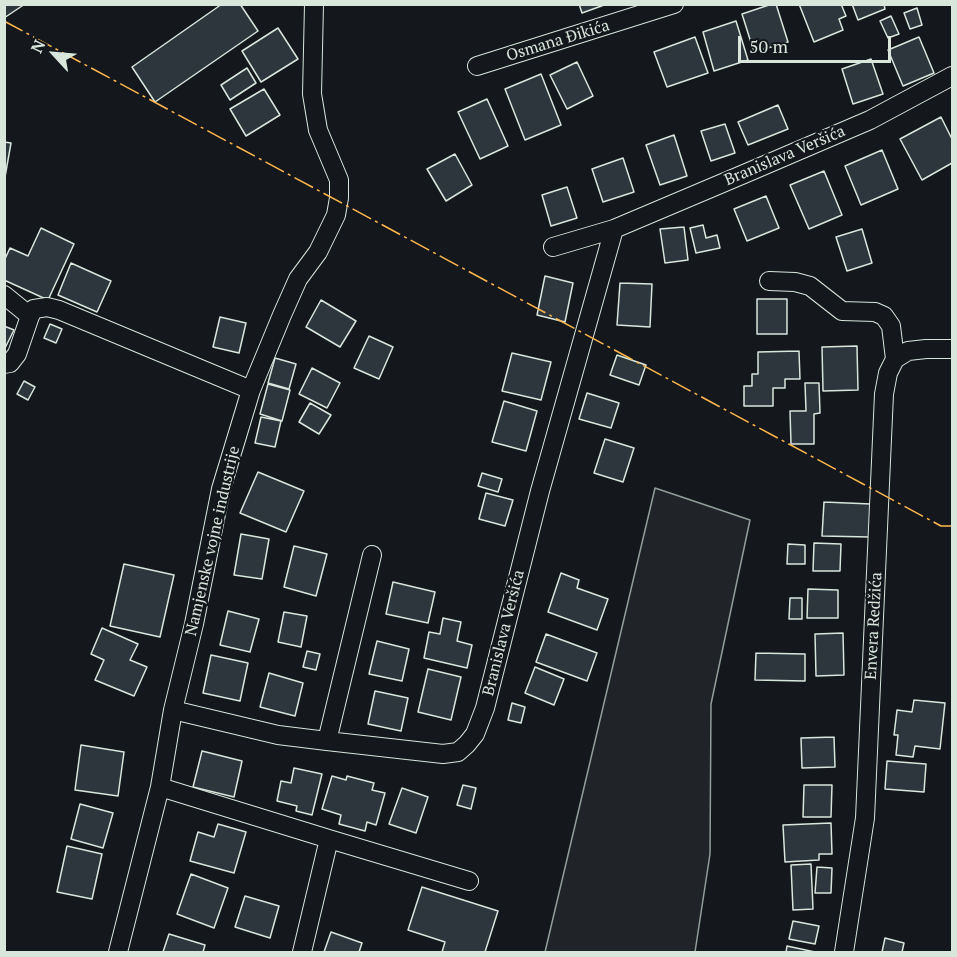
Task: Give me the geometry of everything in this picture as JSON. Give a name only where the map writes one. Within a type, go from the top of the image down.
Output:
[{"type":"street","name":"Namjenske vojne industrije","points":[[118,952],[160,787],[173,710],[194,624],[221,489],[251,390],[298,279],[318,252],[336,215],[339,180],[318,130],[312,94],[314,4]]},
{"type":"street","name":"Osmana Đikića","points":[[477,66],[674,4]]},
{"type":"street","name":"Branislava Veršića","points":[[553,247],[614,229],[870,120],[952,76]]},
{"type":"street","name":"Branislava Veršića","points":[[173,710],[278,735],[443,754],[458,752],[476,734],[485,708],[540,490],[614,229]]},
{"type":"street","points":[[769,281],[795,282],[810,286],[842,311],[875,312],[884,316],[891,326],[895,359],[908,351],[952,349]]},
{"type":"street","points":[[4,295],[30,316]]},
{"type":"street","points":[[4,364],[10,363],[17,354],[34,309],[47,307],[251,390]]},
{"type":"street","name":"Envera Redžića","points":[[844,952],[865,818],[884,394],[888,373],[895,359]]},
{"type":"street","points":[[327,741],[372,555]]},
{"type":"street","points":[[160,787],[469,881]]},
{"type":"street","points":[[302,952],[329,839]]},
{"type":"shaded area","points":[[655,488],[750,520],[711,704],[710,854],[695,952],[545,952]]},
{"type":"building","points":[[4,4],[25,4],[4,18]]},
{"type":"building","points":[[222,4],[240,4],[258,31],[155,102],[132,67]]},
{"type":"building","points":[[579,4],[607,4],[582,13]]},
{"type":"building","points":[[776,4],[788,42],[754,52],[742,14]]},
{"type":"building","points":[[799,4],[841,4],[846,16],[839,19],[843,30],[814,42]]},
{"type":"building","points":[[852,4],[884,4],[885,9],[858,20]]},
{"type":"building","points":[[917,8],[922,25],[910,29],[904,13]]},
{"type":"building","points":[[891,16],[899,34],[888,38],[880,21]]},
{"type":"building","points":[[736,21],[748,60],[714,71],[703,32]]},
{"type":"building","points":[[278,28],[298,59],[261,82],[242,51]]},
{"type":"building","points":[[695,37],[708,73],[667,87],[654,52]]},
{"type":"building","points":[[919,37],[934,73],[903,86],[888,50]]},
{"type":"building","points":[[871,59],[883,94],[853,104],[842,69]]},
{"type":"building","points":[[577,62],[593,96],[567,109],[550,75]]},
{"type":"building","points":[[247,68],[256,83],[230,100],[221,85]]},
{"type":"building","points":[[541,74],[561,125],[525,140],[505,89]]},
{"type":"building","points":[[264,89],[280,115],[246,136],[230,109]]},
{"type":"building","points":[[487,99],[508,146],[480,159],[458,112]]},
{"type":"building","points":[[778,105],[788,129],[748,145],[738,122]]},
{"type":"building","points":[[941,117],[952,139],[952,163],[922,180],[900,139]]},
{"type":"building","points":[[725,124],[735,153],[711,161],[701,131]]},
{"type":"building","points":[[674,135],[687,176],[660,185],[646,145]]},
{"type":"building","points":[[4,142],[11,143],[5,177],[4,177]]},
{"type":"building","points":[[882,150],[898,189],[861,205],[845,166]]},
{"type":"building","points":[[455,154],[472,185],[446,201],[427,169]]},
{"type":"building","points":[[623,158],[634,192],[603,202],[592,169]]},
{"type":"building","points":[[824,171],[842,215],[809,229],[790,185]]},
{"type":"building","points":[[567,187],[577,218],[551,226],[542,195]]},
{"type":"building","points":[[766,196],[779,228],[747,241],[734,209]]},
{"type":"building","points":[[703,225],[706,238],[717,235],[720,248],[696,253],[690,228]]},
{"type":"building","points":[[684,227],[688,260],[665,263],[660,229]]},
{"type":"building","points":[[41,228],[74,244],[48,300],[4,280],[4,261],[10,248],[28,256]]},
{"type":"building","points":[[862,229],[872,263],[847,271],[836,237]]},
{"type":"building","points":[[71,263],[111,281],[97,312],[58,295]]},
{"type":"building","points":[[545,276],[573,283],[565,322],[537,315]]},
{"type":"building","points":[[620,283],[652,284],[650,327],[617,325]]},
{"type":"building","points":[[757,299],[787,299],[787,334],[757,334]]},
{"type":"building","points":[[321,300],[356,321],[340,347],[306,327]]},
{"type":"building","points":[[220,317],[246,323],[239,353],[213,347]]},
{"type":"building","points":[[50,324],[62,329],[56,343],[44,338]]},
{"type":"building","points":[[4,326],[14,330],[4,350]]},
{"type":"building","points":[[369,336],[393,347],[379,379],[354,368]]},
{"type":"building","points":[[857,346],[858,390],[823,391],[822,347]]},
{"type":"building","points":[[799,351],[800,379],[785,379],[785,388],[773,388],[773,406],[744,406],[744,386],[752,386],[752,374],[758,374],[758,352]]},
{"type":"building","points":[[512,353],[551,362],[541,400],[502,391]]},
{"type":"building","points":[[617,355],[646,365],[639,385],[610,375]]},
{"type":"building","points":[[275,358],[296,364],[289,389],[268,383]]},
{"type":"building","points":[[312,368],[340,383],[327,408],[299,394]]},
{"type":"building","points":[[24,381],[35,387],[28,400],[17,394]]},
{"type":"building","points":[[805,383],[819,383],[820,413],[814,414],[814,444],[791,444],[790,411],[806,411]]},
{"type":"building","points":[[268,384],[290,390],[282,421],[260,414]]},
{"type":"building","points":[[587,393],[619,403],[611,428],[579,419]]},
{"type":"building","points":[[504,401],[537,411],[526,451],[492,442]]},
{"type":"building","points":[[310,403],[331,415],[319,434],[299,422]]},
{"type":"building","points":[[261,417],[281,421],[275,447],[255,443]]},
{"type":"building","points":[[605,439],[634,448],[623,482],[594,473]]},
{"type":"building","points":[[258,472],[304,491],[286,532],[240,513]]},
{"type":"building","points":[[482,473],[502,479],[498,492],[478,486]]},
{"type":"building","points":[[486,493],[513,500],[505,526],[479,519]]},
{"type":"building","points":[[824,502],[871,504],[870,537],[822,536]]},
{"type":"building","points":[[241,534],[269,539],[262,579],[234,575]]},
{"type":"building","points":[[814,543],[841,544],[840,571],[813,571]]},
{"type":"building","points":[[788,544],[805,545],[805,564],[787,564]]},
{"type":"building","points":[[294,546],[327,554],[316,596],[284,587]]},
{"type":"building","points":[[124,564],[174,575],[160,637],[110,626]]},
{"type":"building","points":[[561,573],[579,580],[577,588],[608,599],[597,630],[548,612]]},
{"type":"building","points":[[393,582],[435,592],[428,623],[386,614]]},
{"type":"building","points":[[808,589],[838,590],[838,618],[807,618]]},
{"type":"building","points":[[790,598],[802,598],[802,619],[789,619]]},
{"type":"building","points":[[228,611],[259,619],[250,652],[220,645]]},
{"type":"building","points":[[284,612],[307,616],[301,647],[278,642]]},
{"type":"building","points":[[443,618],[461,622],[457,641],[472,645],[467,668],[424,658],[429,632],[440,634]]},
{"type":"building","points":[[102,628],[138,644],[130,660],[147,667],[134,696],[95,680],[104,660],[91,654]]},
{"type":"building","points":[[843,633],[844,675],[816,676],[815,634]]},
{"type":"building","points":[[546,634],[597,653],[587,681],[536,662]]},
{"type":"building","points":[[377,641],[409,649],[402,681],[369,674]]},
{"type":"building","points":[[307,651],[320,654],[316,670],[303,667]]},
{"type":"building","points":[[756,653],[805,654],[805,681],[755,680]]},
{"type":"building","points":[[211,655],[248,663],[240,701],[203,693]]},
{"type":"building","points":[[535,667],[564,679],[554,705],[525,693]]},
{"type":"building","points":[[428,669],[461,677],[451,720],[418,712]]},
{"type":"building","points":[[269,673],[303,683],[295,716],[260,707]]},
{"type":"building","points":[[375,691],[408,698],[401,731],[368,724]]},
{"type":"building","points":[[914,700],[945,703],[940,749],[915,746],[913,757],[896,755],[898,735],[894,735],[897,710],[912,712]]},
{"type":"building","points":[[512,703],[525,707],[521,723],[508,720]]},
{"type":"building","points":[[834,737],[835,767],[802,768],[801,738]]},
{"type":"building","points":[[81,745],[124,752],[118,796],[75,790]]},
{"type":"building","points":[[202,751],[242,761],[234,797],[193,787]]},
{"type":"building","points":[[887,761],[926,764],[924,792],[885,789]]},
{"type":"building","points":[[294,768],[322,774],[312,815],[296,811],[297,806],[277,801],[281,781],[291,783]]},
{"type":"building","points":[[332,776],[346,780],[347,776],[374,783],[372,790],[385,793],[376,825],[367,822],[365,831],[339,824],[341,815],[322,809]]},
{"type":"building","points":[[463,785],[476,788],[471,809],[457,805]]},
{"type":"building","points":[[804,785],[832,785],[831,817],[803,817]]},
{"type":"building","points":[[402,788],[428,797],[416,833],[389,824]]},
{"type":"building","points":[[80,804],[113,813],[103,848],[71,839]]},
{"type":"building","points":[[831,823],[832,854],[819,854],[819,860],[785,862],[783,825]]},
{"type":"building","points":[[218,824],[246,832],[234,873],[190,861],[198,832],[214,837]]},
{"type":"building","points":[[67,846],[102,854],[92,899],[57,892]]},
{"type":"building","points":[[811,864],[813,909],[793,910],[791,865]]},
{"type":"building","points":[[817,867],[832,868],[831,893],[815,893]]},
{"type":"building","points":[[191,874],[228,888],[214,928],[177,914]]},
{"type":"building","points":[[422,887],[498,911],[485,952],[442,952],[445,942],[408,930]]},
{"type":"building","points":[[245,896],[279,906],[270,938],[235,927]]},
{"type":"building","points":[[793,921],[819,926],[815,944],[789,939]]},
{"type":"building","points":[[331,932],[362,943],[359,952],[324,952]]},
{"type":"building","points":[[169,934],[205,945],[203,952],[163,952]]},
{"type":"building","points":[[885,938],[904,943],[902,952],[882,952]]},
{"type":"building","points":[[787,946],[815,952],[786,952]]},
{"type":"power","points":[[4,21],[941,526],[952,526]]}]
